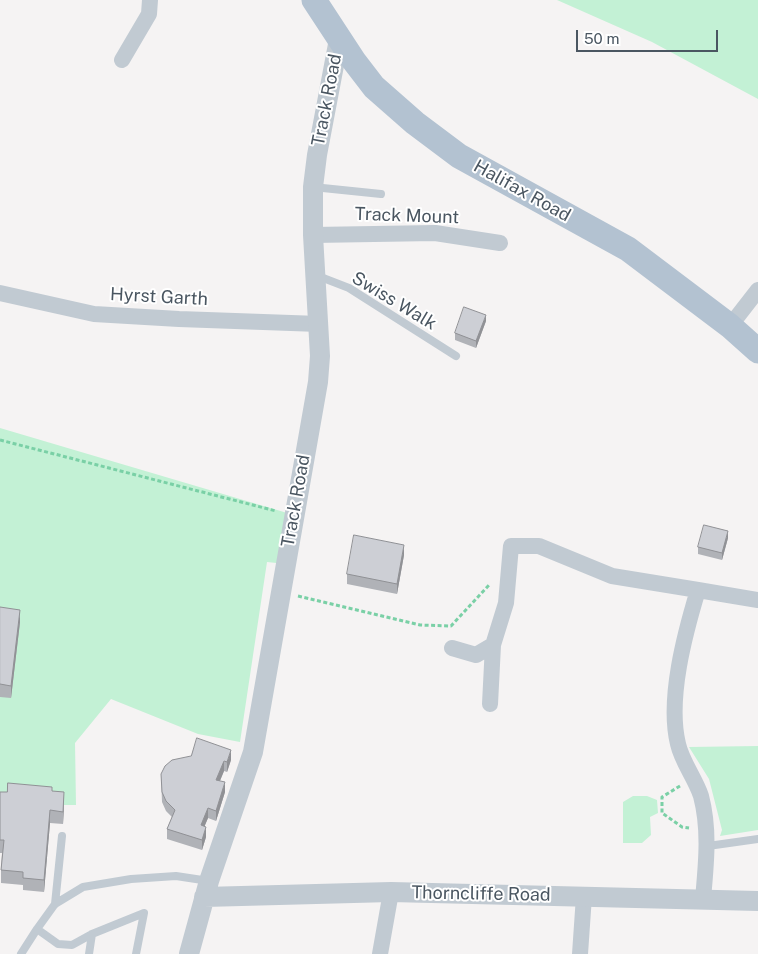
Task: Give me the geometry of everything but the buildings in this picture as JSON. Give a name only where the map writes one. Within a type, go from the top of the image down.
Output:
[{"type":"main road","name":"Halifax Road","points":[[314,0],[339,39],[374,87],[415,123],[458,156],[628,249],[730,326],[758,351]]},
{"type":"street","points":[[122,60],[149,14],[150,0]]},
{"type":"street","name":"Track Road","points":[[189,954],[206,889],[252,752],[318,382],[320,356],[313,235],[313,187],[317,155],[339,39]]},
{"type":"street","name":"Track Mount","points":[[313,235],[435,233],[500,243]]},
{"type":"street","points":[[730,326],[758,290]]},
{"type":"street","name":"Hyrst Garth","points":[[0,293],[94,314],[179,320],[319,324]]},
{"type":"street","points":[[490,704],[493,645],[506,603],[511,546],[539,546],[612,576],[758,600]]},
{"type":"street","points":[[698,590],[684,639],[674,710],[678,744],[700,796],[707,839],[703,899]]},
{"type":"street","points":[[452,648],[476,655],[493,645]]},
{"type":"street","name":"Thorncliffe Road","points":[[206,889],[758,901]]},
{"type":"street","points":[[380,954],[390,892]]},
{"type":"street","points":[[580,954],[584,896]]},
{"type":"lane","points":[[313,187],[380,194]]},
{"type":"lane","name":"Swiss Walk","points":[[315,275],[349,288],[456,356]]},
{"type":"lane","points":[[55,904],[62,836]]},
{"type":"lane","points":[[707,839],[758,840]]},
{"type":"lane","points":[[21,954],[55,904],[83,887],[131,879],[176,876],[206,889]]},
{"type":"lane","points":[[37,929],[58,944],[72,945],[92,934],[144,913],[136,954]]},
{"type":"lane","points":[[89,954],[92,934]]},
{"type":"lane","points":[[56,954],[58,944]]},
{"type":"path","points":[[0,440],[294,516]]},
{"type":"path","points":[[280,591],[420,625],[451,626],[511,563]]},
{"type":"path","points":[[693,780],[662,797],[662,813],[682,827],[707,839]]},
{"type":"green space","points":[[557,0],[758,0],[758,99],[652,42]]},
{"type":"green space","points":[[0,428],[294,515],[286,564],[267,562],[240,742],[198,734],[111,699],[75,743],[76,805],[0,805]]},
{"type":"green space","points":[[758,746],[758,830],[720,836],[722,830],[709,779],[689,747]]},
{"type":"green space","points":[[633,796],[647,796],[657,800],[658,813],[650,817],[651,835],[642,843],[623,843],[623,802]]}]
